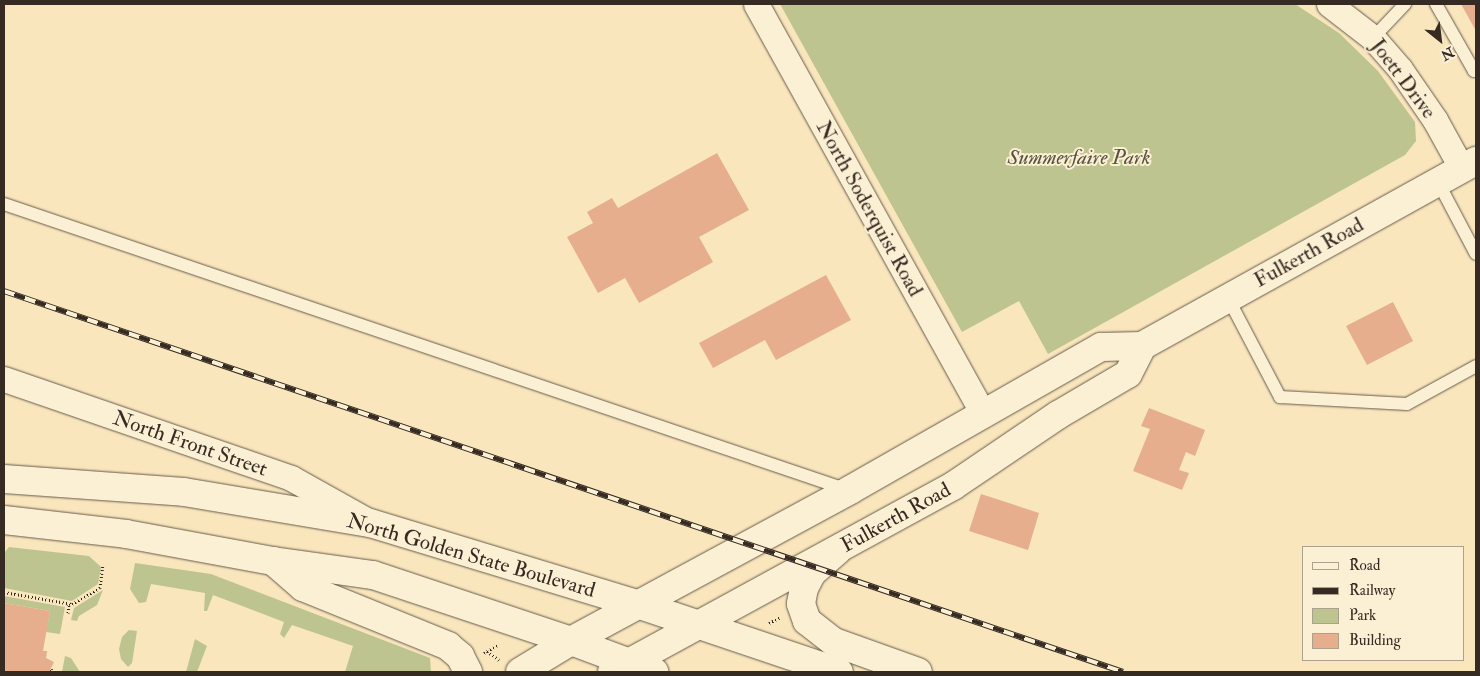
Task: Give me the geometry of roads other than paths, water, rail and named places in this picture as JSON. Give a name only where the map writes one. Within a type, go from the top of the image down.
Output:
[{"type":"main road","name":"Fulkerth Road","points":[[510,666],[572,641],[850,490],[1101,347],[1142,346],[1469,165]]},
{"type":"main road","name":"Fulkerth Road","points":[[620,668],[700,626],[953,486],[1058,415],[1128,374],[1142,346]]},
{"type":"main road","name":"North Golden State Boulevard","points":[[4,479],[184,492],[370,523],[637,604],[839,672]]},
{"type":"main road","points":[[4,520],[126,534],[273,561],[348,570],[398,581],[572,641],[620,668],[654,672]]},
{"type":"main road","points":[[837,551],[812,573],[804,588],[800,604],[808,621],[834,642],[918,672]]},
{"type":"main road","points":[[273,561],[303,588],[448,646],[460,656],[468,672]]},
{"type":"street","name":"North Soderquist Road","points":[[756,4],[983,414]]},
{"type":"street","name":"Joett Drive","points":[[1328,4],[1373,38],[1469,165]]},
{"type":"street","name":"North Front Street","points":[[4,379],[291,478],[370,523]]},
{"type":"lane","points":[[1373,38],[1405,4]]},
{"type":"lane","points":[[1436,4],[1474,71],[1476,70]]},
{"type":"lane","points":[[1438,182],[1476,254]]},
{"type":"lane","points":[[4,204],[850,490]]},
{"type":"lane","points":[[1228,298],[1280,397],[1407,404],[1476,366]]},
{"type":"railway","points":[[4,291],[1123,672]]},
{"type":"park label","name":"Summerfaire Park","points":[[1079,158]]}]
